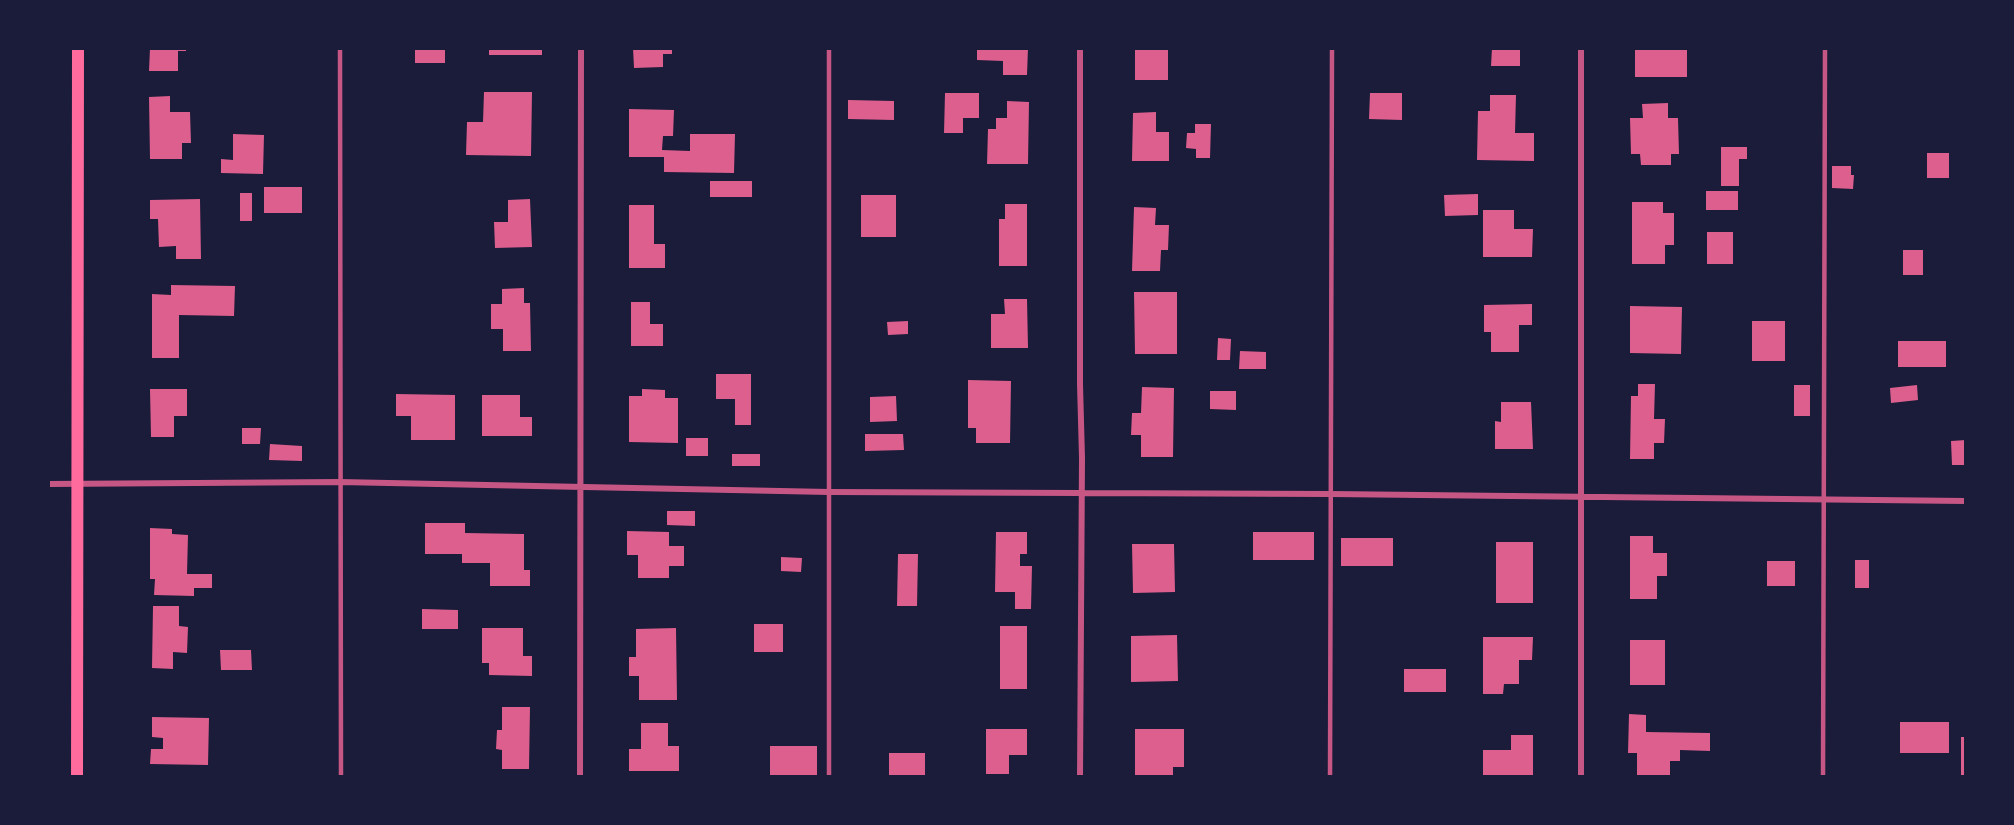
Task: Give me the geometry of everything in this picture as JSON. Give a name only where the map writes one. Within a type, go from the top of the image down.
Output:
[{"type":"main road","points":[[77,777],[78,48]]},
{"type":"street","points":[[580,777],[581,48]]},
{"type":"street","points":[[1080,48],[1080,777]]},
{"type":"street","points":[[1581,48],[1581,777]]},
{"type":"street","points":[[48,484],[340,482],[830,492],[1330,494],[1966,501]]},
{"type":"lane","points":[[340,48],[341,777]]},
{"type":"lane","points":[[829,48],[829,777]]},
{"type":"lane","points":[[1330,777],[1332,48]]},
{"type":"lane","points":[[1823,777],[1825,48]]},
{"type":"building","points":[[150,48],[186,48],[186,51],[178,51],[178,71],[149,71]]},
{"type":"building","points":[[415,48],[445,48],[445,63],[415,63]]},
{"type":"building","points":[[489,48],[542,48],[542,55],[489,55]]},
{"type":"building","points":[[633,48],[672,48],[672,54],[663,54],[663,67],[634,68]]},
{"type":"building","points":[[977,48],[1028,48],[1027,75],[1003,75],[1003,61],[977,60]]},
{"type":"building","points":[[1135,48],[1168,48],[1168,80],[1135,80]]},
{"type":"building","points":[[1492,48],[1520,48],[1520,66],[1491,66]]},
{"type":"building","points":[[1635,48],[1687,48],[1687,77],[1635,77]]},
{"type":"building","points":[[484,92],[532,92],[531,156],[466,155],[467,122],[483,122]]},
{"type":"building","points":[[945,93],[979,93],[979,118],[963,118],[963,133],[944,133]]},
{"type":"building","points":[[1370,93],[1402,93],[1402,120],[1369,119]]},
{"type":"building","points":[[1490,95],[1516,95],[1515,133],[1534,133],[1534,161],[1477,160],[1478,111],[1490,111]]},
{"type":"building","points":[[170,96],[170,112],[190,112],[191,143],[182,143],[182,159],[150,159],[149,97]]},
{"type":"building","points":[[848,100],[894,101],[894,120],[848,119]]},
{"type":"building","points":[[1007,101],[1029,102],[1028,164],[987,164],[988,129],[996,129],[996,118],[1007,118]]},
{"type":"building","points":[[1668,103],[1668,118],[1678,118],[1679,154],[1671,154],[1671,165],[1641,165],[1640,154],[1631,154],[1630,118],[1643,118],[1642,104]]},
{"type":"building","points":[[629,109],[674,110],[673,136],[663,136],[662,150],[690,151],[690,134],[735,134],[734,173],[664,172],[664,157],[629,157]]},
{"type":"building","points":[[1156,112],[1156,132],[1169,132],[1169,161],[1132,161],[1133,113]]},
{"type":"building","points":[[1195,124],[1211,124],[1210,158],[1196,158],[1196,149],[1186,148],[1187,133],[1195,133]]},
{"type":"building","points":[[233,134],[264,135],[263,174],[221,173],[221,159],[233,160]]},
{"type":"building","points":[[1721,147],[1747,147],[1747,159],[1739,159],[1739,186],[1721,186]]},
{"type":"building","points":[[1927,153],[1949,153],[1949,178],[1927,178]]},
{"type":"building","points":[[1832,166],[1851,166],[1851,175],[1854,175],[1853,189],[1832,188]]},
{"type":"building","points":[[710,181],[752,181],[752,197],[710,197]]},
{"type":"building","points":[[264,187],[302,187],[302,213],[264,213]]},
{"type":"building","points":[[1706,191],[1738,191],[1738,210],[1706,210]]},
{"type":"building","points":[[240,193],[252,193],[252,221],[240,221]]},
{"type":"building","points":[[1478,194],[1478,215],[1445,216],[1444,195]]},
{"type":"building","points":[[861,195],[896,195],[896,237],[861,237]]},
{"type":"building","points":[[200,199],[201,259],[176,259],[176,246],[159,247],[158,219],[150,219],[150,200]]},
{"type":"building","points":[[530,199],[532,247],[495,248],[494,222],[508,222],[508,200]]},
{"type":"building","points":[[1632,202],[1663,202],[1663,213],[1674,213],[1674,245],[1665,245],[1665,264],[1632,264]]},
{"type":"building","points":[[1005,204],[1027,204],[1027,266],[999,266],[999,219],[1005,219]]},
{"type":"building","points":[[629,205],[654,205],[654,244],[665,244],[665,268],[629,268]]},
{"type":"building","points":[[1134,207],[1156,208],[1155,225],[1169,225],[1168,250],[1161,250],[1160,271],[1132,271]]},
{"type":"building","points":[[1483,210],[1514,210],[1514,229],[1533,229],[1532,257],[1483,257]]},
{"type":"building","points":[[1707,232],[1733,232],[1733,264],[1707,264]]},
{"type":"building","points":[[1903,250],[1923,250],[1923,275],[1903,275]]},
{"type":"building","points":[[171,285],[235,286],[234,316],[179,315],[179,358],[152,358],[152,294],[171,295]]},
{"type":"building","points":[[524,288],[524,303],[530,303],[531,351],[503,351],[503,329],[491,329],[491,304],[502,304],[502,289]]},
{"type":"building","points":[[1134,292],[1177,292],[1177,354],[1135,354]]},
{"type":"building","points":[[1004,299],[1027,299],[1028,348],[991,348],[991,314],[1005,314]]},
{"type":"building","points":[[631,302],[650,302],[650,324],[663,324],[663,346],[631,346]]},
{"type":"building","points":[[1532,304],[1532,325],[1519,325],[1519,352],[1491,352],[1491,332],[1484,332],[1484,305]]},
{"type":"building","points":[[1630,306],[1682,307],[1681,354],[1630,353]]},
{"type":"building","points":[[908,321],[908,334],[888,335],[887,322]]},
{"type":"building","points":[[1752,321],[1785,321],[1785,361],[1752,361]]},
{"type":"building","points":[[1218,338],[1231,339],[1230,360],[1217,360]]},
{"type":"building","points":[[1898,341],[1946,341],[1946,367],[1898,367]]},
{"type":"building","points":[[1240,351],[1266,352],[1266,369],[1239,369]]},
{"type":"building","points":[[716,374],[751,374],[751,425],[735,425],[735,399],[716,399]]},
{"type":"building","points":[[968,380],[1011,381],[1010,443],[976,443],[976,428],[968,428]]},
{"type":"building","points":[[1638,384],[1655,384],[1654,419],[1665,419],[1664,443],[1654,443],[1654,459],[1630,459],[1631,396],[1638,396]]},
{"type":"building","points":[[1794,385],[1810,385],[1810,416],[1794,416]]},
{"type":"building","points":[[1917,385],[1918,400],[1891,403],[1890,388]]},
{"type":"building","points":[[1142,387],[1174,388],[1173,457],[1141,457],[1141,435],[1131,435],[1132,413],[1141,413]]},
{"type":"building","points":[[150,389],[187,389],[187,416],[174,416],[174,437],[151,437]]},
{"type":"building","points":[[642,389],[665,390],[665,398],[678,398],[678,443],[629,442],[629,396],[642,396]]},
{"type":"building","points":[[1210,391],[1236,391],[1236,410],[1210,409]]},
{"type":"building","points":[[396,394],[455,395],[455,440],[411,440],[411,416],[396,416]]},
{"type":"building","points":[[482,395],[520,395],[520,417],[532,417],[532,436],[482,436]]},
{"type":"building","points":[[896,396],[897,421],[870,422],[870,397]]},
{"type":"building","points":[[1501,402],[1531,402],[1533,449],[1495,449],[1495,421],[1501,422]]},
{"type":"building","points":[[242,428],[261,428],[260,444],[242,444]]},
{"type":"building","points":[[865,434],[903,434],[904,450],[865,451]]},
{"type":"building","points":[[686,438],[708,438],[708,456],[686,456]]},
{"type":"building","points":[[1966,440],[1966,465],[1952,465],[1951,441]]},
{"type":"building","points":[[270,444],[302,446],[302,461],[269,460]]},
{"type":"building","points":[[732,454],[760,454],[760,466],[732,466]]},
{"type":"building","points":[[667,511],[695,511],[695,526],[667,525]]},
{"type":"building","points":[[425,523],[465,523],[465,533],[524,534],[524,570],[530,570],[530,586],[490,586],[490,563],[462,563],[462,554],[425,554]]},
{"type":"building","points":[[150,528],[172,529],[172,534],[188,535],[187,574],[212,574],[212,588],[194,588],[194,596],[154,595],[155,579],[150,579]]},
{"type":"building","points":[[627,531],[669,532],[669,546],[684,546],[684,566],[669,566],[669,578],[638,578],[638,555],[627,555]]},
{"type":"building","points":[[996,532],[1027,532],[1027,554],[1020,554],[1020,566],[1032,566],[1031,609],[1015,609],[1015,592],[995,592]]},
{"type":"building","points":[[1253,532],[1314,532],[1314,560],[1253,560]]},
{"type":"building","points":[[1630,536],[1653,536],[1653,553],[1667,553],[1667,576],[1657,576],[1657,599],[1630,599]]},
{"type":"building","points":[[1341,538],[1393,538],[1393,566],[1341,566]]},
{"type":"building","points":[[1496,542],[1533,542],[1533,603],[1496,603]]},
{"type":"building","points":[[1132,544],[1174,544],[1175,592],[1133,593]]},
{"type":"building","points":[[898,554],[918,554],[917,606],[897,606]]},
{"type":"building","points":[[781,557],[802,558],[801,572],[781,571]]},
{"type":"building","points":[[1855,560],[1869,560],[1869,588],[1855,588]]},
{"type":"building","points":[[1767,561],[1795,561],[1795,586],[1767,586]]},
{"type":"building","points":[[153,606],[179,606],[179,626],[188,627],[187,653],[173,652],[173,669],[152,668]]},
{"type":"building","points":[[422,609],[458,610],[458,629],[422,629]]},
{"type":"building","points":[[754,624],[783,624],[783,652],[754,652]]},
{"type":"building","points":[[1000,626],[1027,626],[1027,689],[1000,689]]},
{"type":"building","points":[[482,628],[523,628],[523,656],[532,656],[532,676],[489,675],[489,663],[482,663]]},
{"type":"building","points":[[676,628],[677,700],[639,700],[639,676],[629,676],[629,657],[636,657],[636,629]]},
{"type":"building","points":[[1177,635],[1178,681],[1131,682],[1131,636]]},
{"type":"building","points":[[1483,637],[1533,637],[1532,660],[1519,660],[1519,684],[1504,684],[1503,694],[1483,694]]},
{"type":"building","points":[[1630,640],[1665,640],[1665,685],[1630,685]]},
{"type":"building","points":[[220,650],[251,650],[252,670],[221,670]]},
{"type":"building","points":[[1404,669],[1446,669],[1446,692],[1404,692]]},
{"type":"building","points":[[502,707],[530,707],[529,769],[502,769],[502,750],[496,749],[497,730],[502,730]]},
{"type":"building","points":[[1629,714],[1646,715],[1646,732],[1710,733],[1710,751],[1680,750],[1680,761],[1670,761],[1670,777],[1637,777],[1637,753],[1628,753]]},
{"type":"building","points":[[152,717],[209,718],[208,765],[150,764],[151,749],[163,749],[163,738],[152,737]]},
{"type":"building","points":[[1900,722],[1949,722],[1949,753],[1900,753]]},
{"type":"building","points":[[641,723],[668,723],[668,746],[679,746],[679,771],[629,771],[629,749],[641,749]]},
{"type":"building","points":[[986,729],[1027,729],[1027,755],[1009,755],[1009,774],[986,774]]},
{"type":"building","points":[[1135,729],[1184,729],[1184,767],[1173,767],[1173,777],[1135,777]]},
{"type":"building","points":[[1511,735],[1533,735],[1533,777],[1483,777],[1483,750],[1511,750]]},
{"type":"building","points":[[1961,737],[1966,737],[1966,777],[1961,777]]},
{"type":"building","points":[[770,746],[817,746],[817,777],[770,777]]},
{"type":"building","points":[[889,753],[925,753],[925,776],[889,776]]}]
